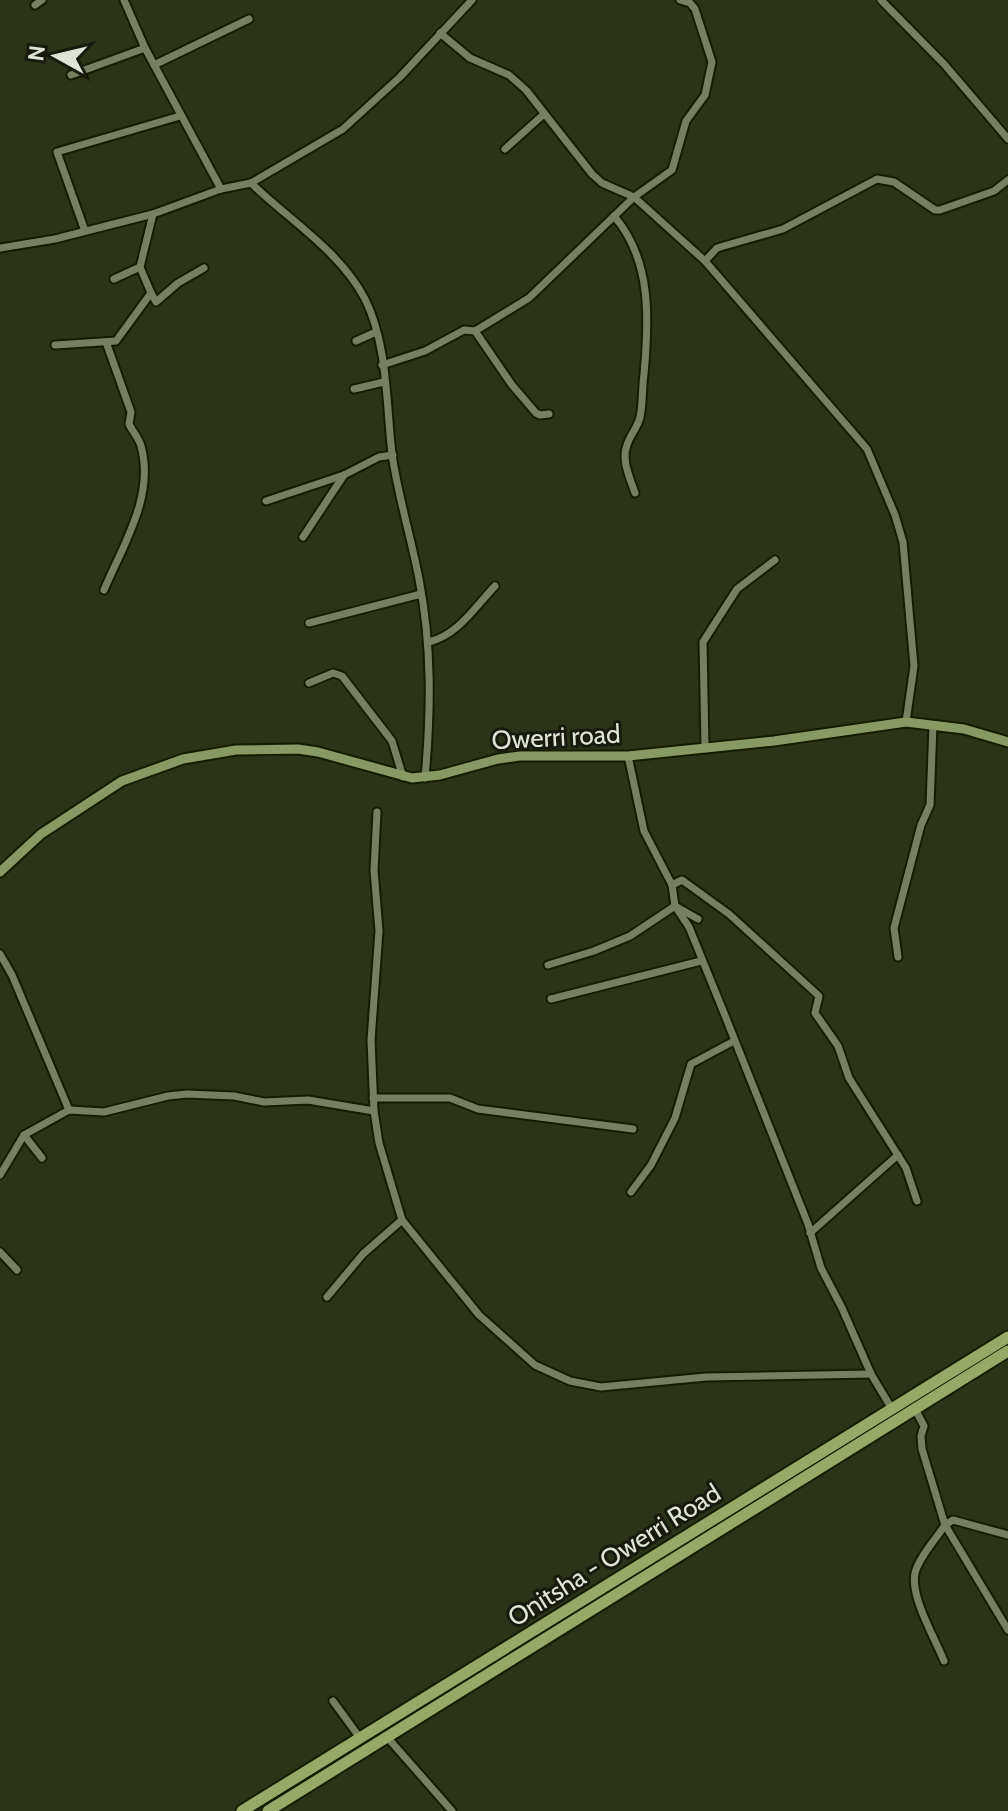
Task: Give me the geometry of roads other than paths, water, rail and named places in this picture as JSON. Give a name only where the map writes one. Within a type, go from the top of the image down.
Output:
[{"type":"highway","name":"Onitsha - Owerri Road","points":[[242,1811],[1008,1337]]},
{"type":"highway","name":"Onitsha - Owerri Road","points":[[268,1811],[1008,1351]]},
{"type":"main road","name":"Owerri road","points":[[0,872],[41,834],[131,777],[183,759],[236,750],[298,749],[336,756],[403,777],[425,778],[520,756],[628,756],[774,741],[906,722],[964,729],[1008,742]]},
{"type":"street","points":[[124,0],[145,48],[221,189]]},
{"type":"street","points":[[0,248],[153,214],[221,189],[251,183],[343,129],[400,77],[472,0]]},
{"type":"street","points":[[382,365],[425,351],[464,330],[475,331],[529,298],[634,197],[672,170],[686,121],[705,95],[712,62],[697,4],[680,0]]},
{"type":"street","points":[[881,0],[944,64],[1008,139]]},
{"type":"street","points":[[889,8],[894,0]]},
{"type":"street","points":[[154,65],[249,19]]},
{"type":"street","points":[[440,33],[470,58],[509,75],[526,90],[592,174],[602,183],[634,197],[705,261],[823,397],[872,459],[903,542],[914,666],[906,722]]},
{"type":"street","points":[[71,75],[145,48]]},
{"type":"street","points":[[505,149],[544,114]]},
{"type":"street","points":[[85,231],[57,152],[180,116]]},
{"type":"street","points":[[705,261],[717,248],[783,229],[877,179],[894,182],[935,210],[994,191],[1008,180]]},
{"type":"street","points":[[251,183],[346,270],[365,300],[376,332],[393,455],[429,642],[431,718],[425,778]]},
{"type":"street","points":[[153,214],[140,267],[156,302],[178,283],[204,268]]},
{"type":"street","points":[[614,216],[626,229],[647,291],[640,419],[626,447],[625,459],[635,493]]},
{"type":"street","points":[[114,279],[140,267]]},
{"type":"street","points":[[55,345],[116,341],[151,293]]},
{"type":"street","points":[[475,331],[512,385],[536,413],[549,414]]},
{"type":"street","points":[[356,341],[376,332]]},
{"type":"street","points":[[104,590],[143,500],[145,481],[140,443],[129,424],[131,412],[106,342]]},
{"type":"street","points":[[354,389],[384,382]]},
{"type":"street","points":[[266,501],[344,475],[379,457],[393,455]]},
{"type":"street","points":[[303,537],[344,475]]},
{"type":"street","points":[[705,747],[703,642],[737,589],[775,560]]},
{"type":"street","points":[[429,642],[454,631],[495,586]]},
{"type":"street","points":[[309,623],[421,594]]},
{"type":"street","points":[[309,683],[333,673],[342,676],[392,741],[403,777]]},
{"type":"street","points":[[898,957],[894,928],[921,825],[930,805],[933,725]]},
{"type":"street","points":[[628,756],[644,831],[672,885],[675,906],[689,927],[821,1268],[871,1374],[892,1409]]},
{"type":"street","points":[[377,812],[374,870],[379,931],[371,1040],[374,1111],[379,1143],[402,1220],[479,1315],[535,1365],[570,1381],[601,1387],[706,1377],[871,1374]]},
{"type":"street","points":[[672,885],[682,880],[729,914],[819,996],[815,1013],[838,1046],[849,1078],[906,1168],[917,1201]]},
{"type":"street","points":[[675,906],[698,919]]},
{"type":"street","points":[[548,965],[630,936],[675,906]]},
{"type":"street","points":[[0,954],[12,975],[69,1110]]},
{"type":"street","points":[[551,999],[701,961]]},
{"type":"street","points":[[631,1192],[651,1165],[675,1118],[691,1064],[734,1041]]},
{"type":"street","points":[[0,1175],[24,1135],[69,1110],[104,1112],[187,1094],[234,1096],[264,1102],[308,1100],[374,1111]]},
{"type":"street","points":[[373,1098],[450,1098],[478,1109],[633,1129]]},
{"type":"street","points":[[24,1135],[42,1158]]},
{"type":"street","points":[[810,1233],[898,1155]]},
{"type":"street","points":[[327,1297],[363,1254],[402,1220]]},
{"type":"street","points":[[0,1252],[17,1270]]},
{"type":"street","points":[[915,1409],[924,1426],[922,1449],[945,1525],[1008,1630]]},
{"type":"street","points":[[944,1661],[920,1606],[915,1586],[916,1571],[945,1525],[953,1520],[1008,1535]]},
{"type":"street","points":[[333,1701],[360,1738]]},
{"type":"street","points":[[387,1737],[452,1811]]}]
